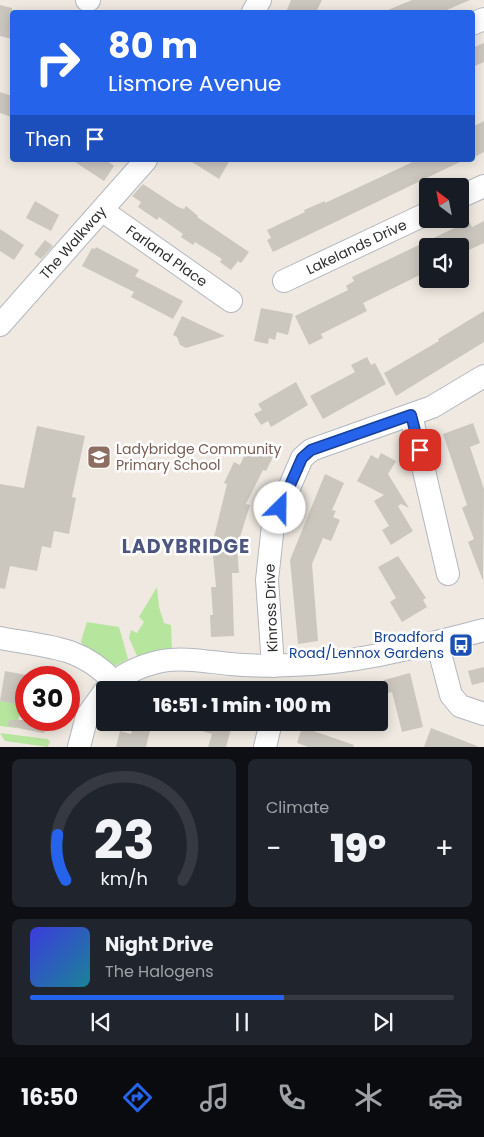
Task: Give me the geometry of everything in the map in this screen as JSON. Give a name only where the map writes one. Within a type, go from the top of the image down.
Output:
[{"type":"street","name":"The Walkway","points":[[0,325],[103,211],[144,162]]},
{"type":"street","points":[[469,193],[484,186]]},
{"type":"street","name":"Farland Place","points":[[103,211],[231,300]]},
{"type":"street","name":"Lakelands Drive","points":[[284,281],[419,216]]},
{"type":"street","name":"Kinross Drive","points":[[273,666],[268,566],[273,525],[302,458],[311,450],[432,407],[484,376]]},
{"type":"street","points":[[411,415],[448,574]]},
{"type":"street","points":[[118,681],[140,668],[163,661],[186,660],[273,666],[294,665],[380,654],[484,630]]},
{"type":"street","points":[[0,638],[66,649],[97,664],[105,681]]},
{"type":"street","points":[[437,642],[451,695],[460,706],[484,714]]},
{"type":"street","points":[[79,747],[87,716],[96,704]]},
{"type":"street","points":[[266,747],[269,731]]},
{"type":"green space","points":[[157,587],[159,607],[164,623],[171,625],[172,652],[138,658],[129,638],[131,630],[137,633],[144,622],[139,617]]},
{"type":"green space","points":[[87,622],[119,627],[128,659],[115,666],[83,648],[81,641]]},
{"type":"green space","points":[[0,701],[15,704],[15,728],[0,726]]},
{"type":"green space","points":[[0,733],[47,739],[50,741],[48,747],[5,741]]},
{"type":"building","points":[[291,0],[322,0],[317,10],[287,10]]},
{"type":"building","points":[[412,0],[470,0],[447,10],[388,10]]},
{"type":"building","points":[[0,5],[12,8],[12,10],[10,10],[10,38],[0,36]]},
{"type":"building","points":[[484,43],[484,62],[475,66],[475,47]]},
{"type":"building","points":[[0,92],[10,95],[10,116],[0,113]]},
{"type":"building","points":[[484,121],[484,152],[475,156],[475,126]]},
{"type":"building","points":[[75,162],[109,162],[114,166],[104,181]]},
{"type":"building","points":[[192,162],[229,162],[219,179]]},
{"type":"building","points":[[413,162],[460,162],[427,178],[419,178],[419,182],[273,252],[267,240],[271,238],[267,230],[325,201],[325,203]]},
{"type":"building","points":[[143,184],[178,207],[184,209],[186,206],[197,217],[249,252],[241,263],[238,261],[231,270],[220,262],[222,259],[195,242],[193,245],[181,237],[183,234],[159,217],[157,220],[138,207],[141,202],[132,196]]},
{"type":"building","points":[[35,201],[59,215],[51,231],[26,218]]},
{"type":"building","points":[[469,221],[472,227],[484,221],[484,243],[469,250],[469,238],[433,238],[454,228],[469,228]]},
{"type":"building","points":[[0,229],[24,245],[14,260],[0,251]]},
{"type":"building","points":[[45,240],[53,246],[41,259],[34,254]]},
{"type":"building","points":[[419,245],[419,275],[363,303],[367,311],[321,334],[323,338],[309,345],[295,316],[348,290],[346,286],[354,281],[352,277]]},
{"type":"building","points":[[96,247],[139,270],[135,276],[183,301],[173,319],[131,297],[134,292],[82,266],[92,248],[95,249]]},
{"type":"building","points":[[261,308],[293,314],[288,335],[277,332],[275,340],[269,338],[268,344],[254,341]]},
{"type":"building","points":[[484,311],[484,342],[396,396],[384,373],[439,341],[438,339]]},
{"type":"building","points":[[182,316],[225,336],[186,348],[180,345],[177,337],[173,335]]},
{"type":"building","points":[[367,357],[371,365],[375,363],[386,384],[323,419],[310,396],[355,372],[351,365]]},
{"type":"building","points":[[296,382],[308,405],[271,427],[268,421],[261,425],[254,414],[262,410],[258,404]]},
{"type":"building","points":[[473,423],[480,443],[470,447],[484,489],[483,581],[468,542],[474,539],[462,508],[467,505],[443,434]]},
{"type":"building","points":[[37,426],[85,436],[72,497],[76,498],[69,534],[54,531],[51,548],[42,546],[37,571],[10,566],[5,589],[0,588],[0,484],[24,488]]},
{"type":"building","points":[[250,443],[274,455],[266,471],[263,470],[246,504],[250,505],[237,547],[239,573],[232,573],[234,636],[211,637],[210,615],[213,615],[211,587],[216,587],[212,545],[227,484],[224,483],[234,462],[240,465]]},
{"type":"building","points":[[381,453],[396,461],[388,474],[409,508],[401,504],[398,506],[413,531],[391,545],[382,530],[389,526],[374,501],[384,495],[357,481],[371,455],[378,459]]},
{"type":"building","points":[[325,474],[344,483],[332,510],[336,511],[333,517],[340,520],[331,541],[323,538],[312,564],[318,641],[298,644],[290,560]]},
{"type":"building","points":[[398,556],[426,598],[423,600],[427,607],[402,622],[390,602],[396,598],[378,567]]},
{"type":"building","points":[[484,667],[484,682],[472,685],[468,671]]},
{"type":"building","points":[[5,671],[15,673],[15,704],[0,701]]},
{"type":"building","points":[[410,673],[423,727],[402,732],[392,692],[388,693],[388,681],[384,680]]},
{"type":"building","points":[[9,720],[15,720],[15,727],[8,726]]},
{"type":"building","points":[[431,728],[477,746],[477,747],[424,747]]},
{"type":"building","points":[[120,731],[131,734],[132,731],[150,731],[146,747],[116,747]]},
{"type":"building","points":[[202,731],[230,731],[226,747],[208,747],[212,734]]},
{"type":"building","points":[[301,731],[314,731],[354,745],[353,747],[308,747],[297,743]]},
{"type":"place","name":"Ladybridge Community Primary School","points":[[99,457]]},
{"type":"place","name":"Broadford Road/Lennox Gardens","points":[[461,645]]},
{"type":"district","name":"LADYBRIDGE","points":[[186,546]]},
{"type":"route","points":[[280,508],[302,458],[311,450],[411,415],[420,450]]}]
